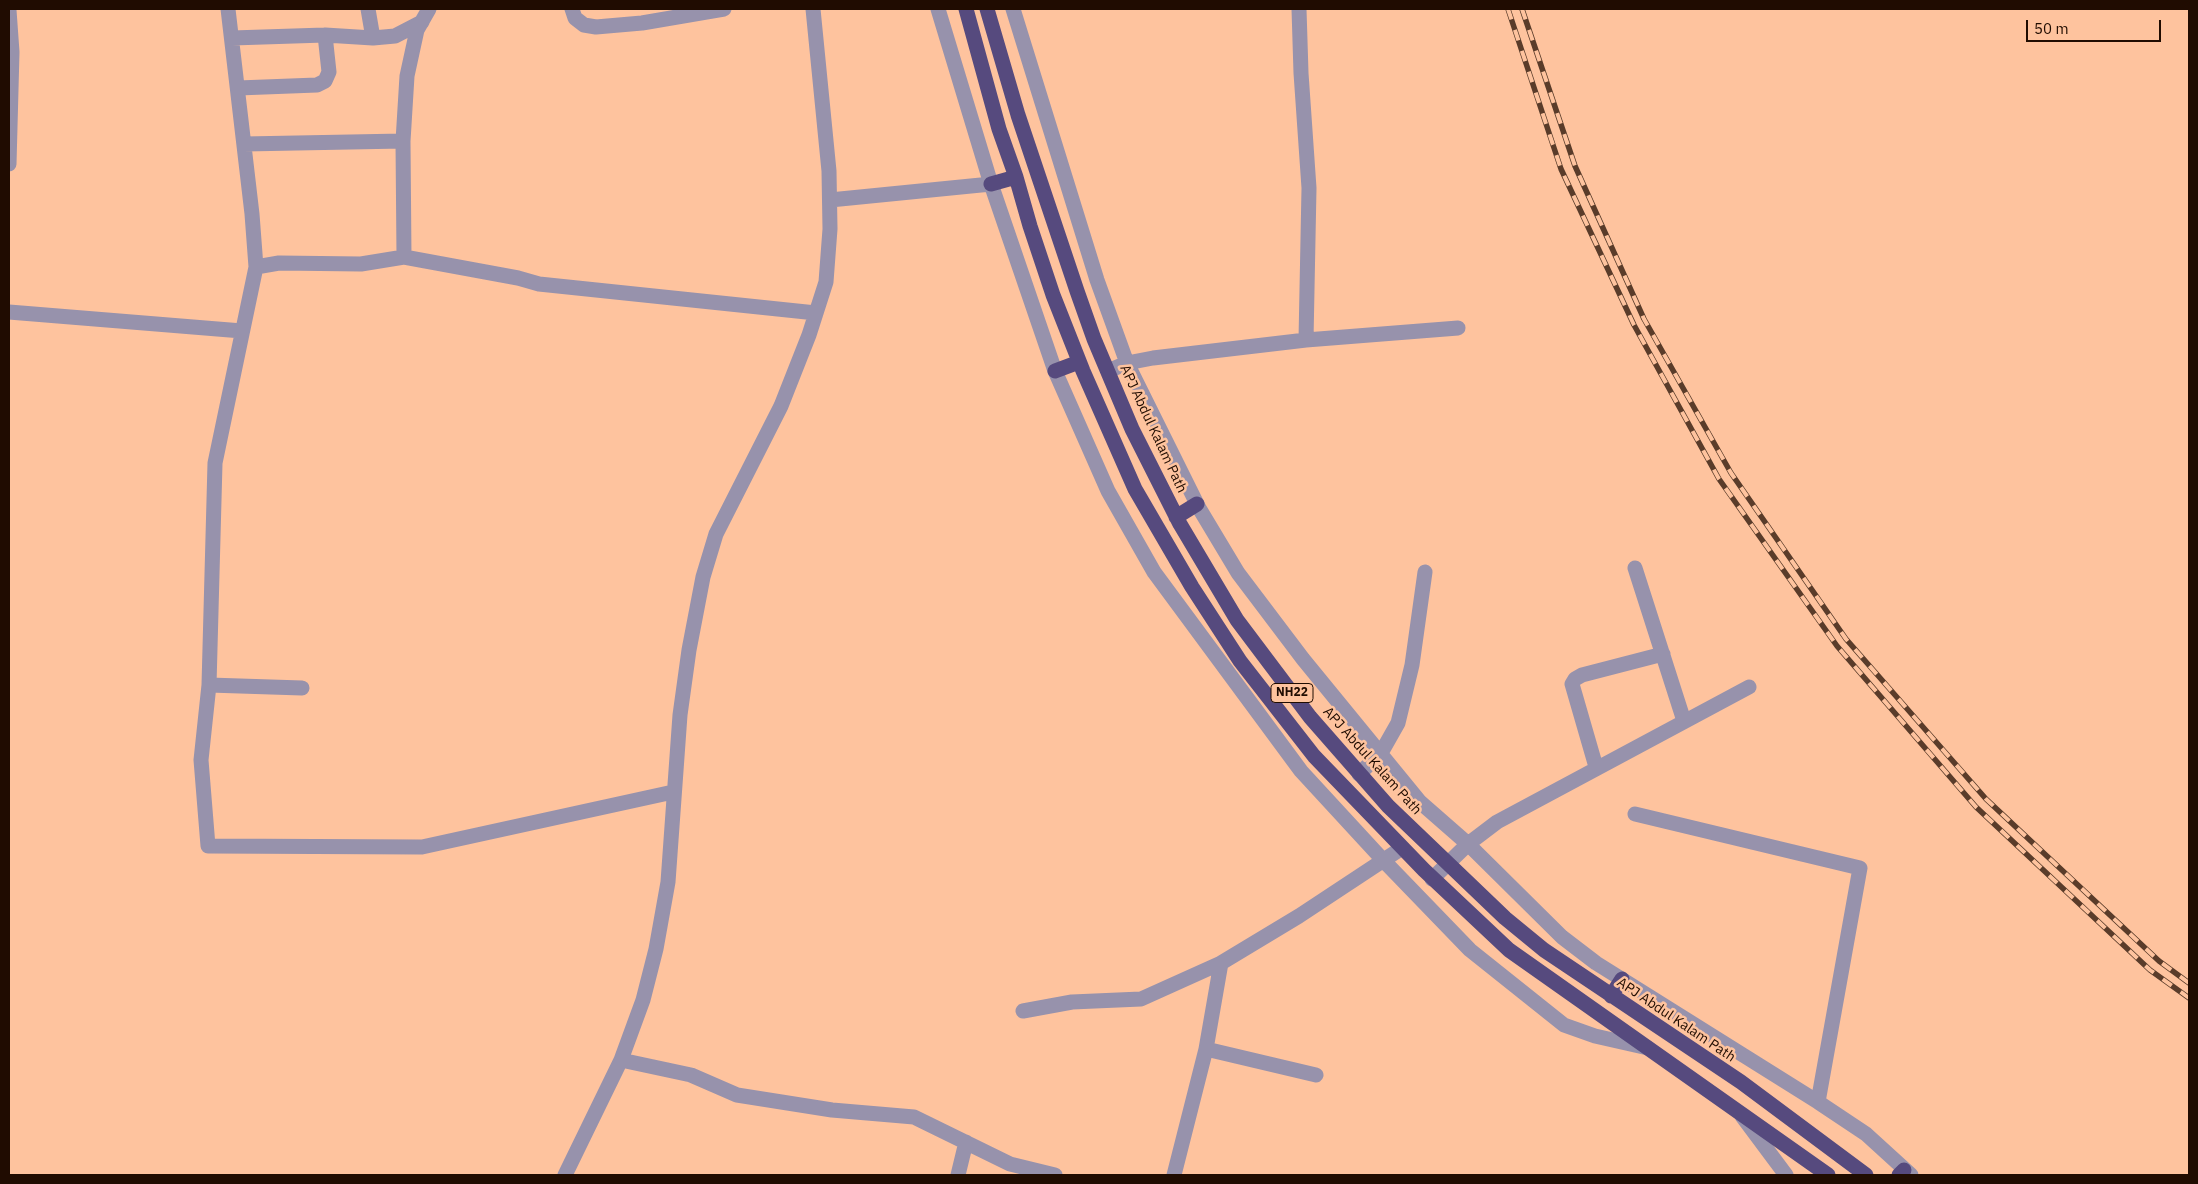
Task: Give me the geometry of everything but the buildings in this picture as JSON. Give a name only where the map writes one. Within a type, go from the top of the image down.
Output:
[{"type":"highway","name":"NH22","points":[[966,9],[999,129],[1053,296],[1079,362],[1135,488],[1192,586],[1240,661],[1314,756],[1432,878],[1509,950],[1828,1175]]},
{"type":"highway","name":"APJ Abdul Kalam Path","points":[[987,9],[1034,161],[1094,339],[1143,454],[1176,516],[1237,620],[1310,717],[1388,806],[1505,918],[1544,950],[1778,1108],[1866,1175]]},
{"type":"highway","points":[[990,184],[1016,177]]},
{"type":"highway","points":[[1055,371],[1079,362]]},
{"type":"highway","points":[[1176,516],[1197,504]]},
{"type":"highway","points":[[1611,996],[1622,979]]},
{"type":"highway","points":[[1762,1128],[1778,1108]]},
{"type":"street","points":[[228,9],[252,214],[256,267],[215,462],[209,685],[201,760],[208,846],[422,847],[673,792]]},
{"type":"street","points":[[368,9],[373,38]]},
{"type":"street","points":[[572,9],[575,18],[579,22],[596,28],[642,23],[724,9]]},
{"type":"street","points":[[565,1175],[621,1060],[643,1000],[656,949],[668,882],[680,715],[689,650],[703,577],[716,534],[781,406],[816,314],[826,282],[830,229],[829,171],[813,9]]},
{"type":"street","name":"NH22","points":[[938,9],[990,184],[1055,371],[1108,491],[1154,572],[1301,771],[1470,950],[1564,1024],[1595,1036],[1649,1049]]},
{"type":"street","name":"NH22","points":[[1013,9],[1097,280],[1128,363],[1197,504],[1238,573],[1303,659],[1420,802],[1468,844],[1562,937],[1596,963],[1866,1134],[1905,1174]]},
{"type":"street","points":[[1300,9],[1301,73],[1309,188],[1306,340]]},
{"type":"street","points":[[9,10],[12,52],[9,164]]},
{"type":"street","points":[[232,38],[325,35],[373,38],[395,36],[425,15]]},
{"type":"street","points":[[404,257],[404,141],[407,76],[415,38],[425,15]]},
{"type":"street","points":[[238,88],[317,85],[325,81],[329,72],[325,35]]},
{"type":"street","points":[[244,144],[404,141]]},
{"type":"street","points":[[830,200],[990,184]]},
{"type":"street","points":[[256,267],[279,264],[361,264],[404,257],[518,278],[538,284],[816,314]]},
{"type":"street","points":[[9,312],[242,331]]},
{"type":"street","points":[[1108,371],[1128,363],[1153,358],[1306,340],[1458,328]]},
{"type":"street","points":[[1635,568],[1684,721]]},
{"type":"street","points":[[1359,774],[1381,753],[1398,723],[1412,665],[1425,572]]},
{"type":"street","points":[[1596,768],[1572,684],[1575,678],[1663,654]]},
{"type":"street","points":[[209,685],[302,688]]},
{"type":"street","points":[[1432,878],[1468,844],[1497,822],[1749,687]]},
{"type":"street","points":[[1635,814],[1860,868],[1818,1102]]},
{"type":"street","points":[[1023,1011],[1072,1002],[1141,999],[1220,963],[1299,916],[1402,848]]},
{"type":"street","points":[[1174,1175],[1206,1049],[1220,963]]},
{"type":"street","points":[[1206,1049],[1316,1075]]},
{"type":"street","points":[[621,1060],[692,1075],[737,1095],[832,1110],[914,1117],[1010,1164],[1055,1175]]},
{"type":"street","name":"NH22","points":[[1738,1110],[1786,1175]]},
{"type":"street","points":[[958,1175],[966,1142]]},
{"type":"railway","points":[[1508,9],[1561,169],[1634,325],[1719,479],[1837,646],[1976,807],[2150,970],[2189,998]]},
{"type":"railway","points":[[1522,9],[1575,166],[1644,319],[1731,473],[1846,639],[1986,799],[2159,961],[2189,983]]}]
